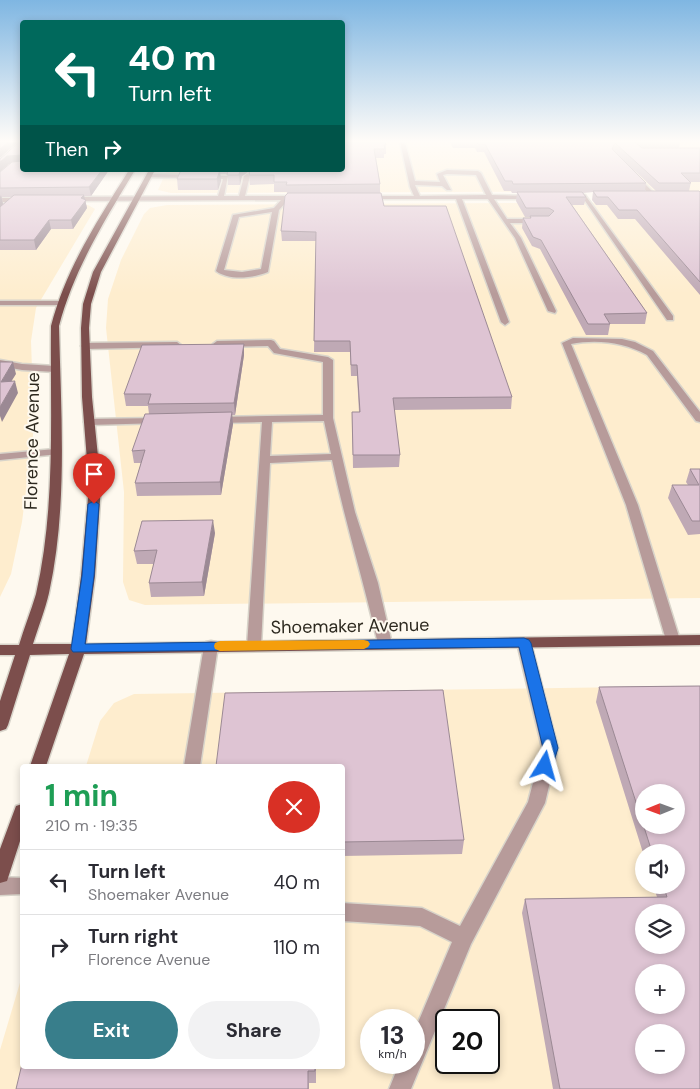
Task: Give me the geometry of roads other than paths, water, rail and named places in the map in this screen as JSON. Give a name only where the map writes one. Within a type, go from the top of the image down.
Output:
[{"type":"main road","name":"Florence Avenue","points":[[0,725],[42,595],[48,563],[56,491],[55,326],[60,303],[77,264],[119,193]]},
{"type":"main road","points":[[39,764],[78,649],[88,576],[95,486],[85,346],[85,328],[91,286],[139,193]]},
{"type":"main road","name":"Shoemaker Avenue","points":[[0,650],[700,640]]},
{"type":"main road","points":[[0,875],[20,817]]},
{"type":"street","points":[[221,198],[222,193]]},
{"type":"street","points":[[242,198],[243,193]]},
{"type":"street","points":[[416,193],[418,197]]},
{"type":"street","points":[[453,193],[457,197],[505,322]]},
{"type":"street","points":[[488,193],[518,238],[552,311]]},
{"type":"street","points":[[651,193],[654,196]]},
{"type":"street","points":[[573,196],[591,196]]},
{"type":"street","points":[[582,196],[670,318]]},
{"type":"street","points":[[645,196],[663,196]]},
{"type":"street","points":[[361,198],[536,197]]},
{"type":"street","points":[[276,210],[236,215],[220,271],[226,273],[258,273],[265,270],[276,210],[286,198]]},
{"type":"street","points":[[63,199],[314,198]]},
{"type":"street","points":[[0,200],[29,200]]},
{"type":"street","points":[[6,207],[13,200]]},
{"type":"street","points":[[505,221],[548,221]]},
{"type":"street","points":[[0,303],[60,303]]},
{"type":"street","points":[[673,640],[632,506],[566,343],[573,341],[616,340],[641,347],[650,353],[700,419]]},
{"type":"street","points":[[207,344],[271,343],[276,351],[328,360],[328,418],[349,512],[371,583],[385,644]]},
{"type":"street","points":[[85,346],[188,344]]},
{"type":"street","points":[[0,363],[22,368],[55,369]]},
{"type":"street","points":[[210,420],[328,418]]},
{"type":"street","points":[[254,646],[267,419]]},
{"type":"street","points":[[89,422],[173,421]]},
{"type":"street","points":[[0,457],[55,452]]},
{"type":"street","points":[[265,460],[337,457]]},
{"type":"street","points":[[425,1031],[464,938],[536,803],[550,748],[524,643]]},
{"type":"street","points":[[192,764],[211,646]]},
{"type":"street","points":[[0,886],[20,886]]},
{"type":"street","points":[[345,912],[422,917],[464,938]]},
{"type":"street","points":[[400,1089],[406,1074]]}]
